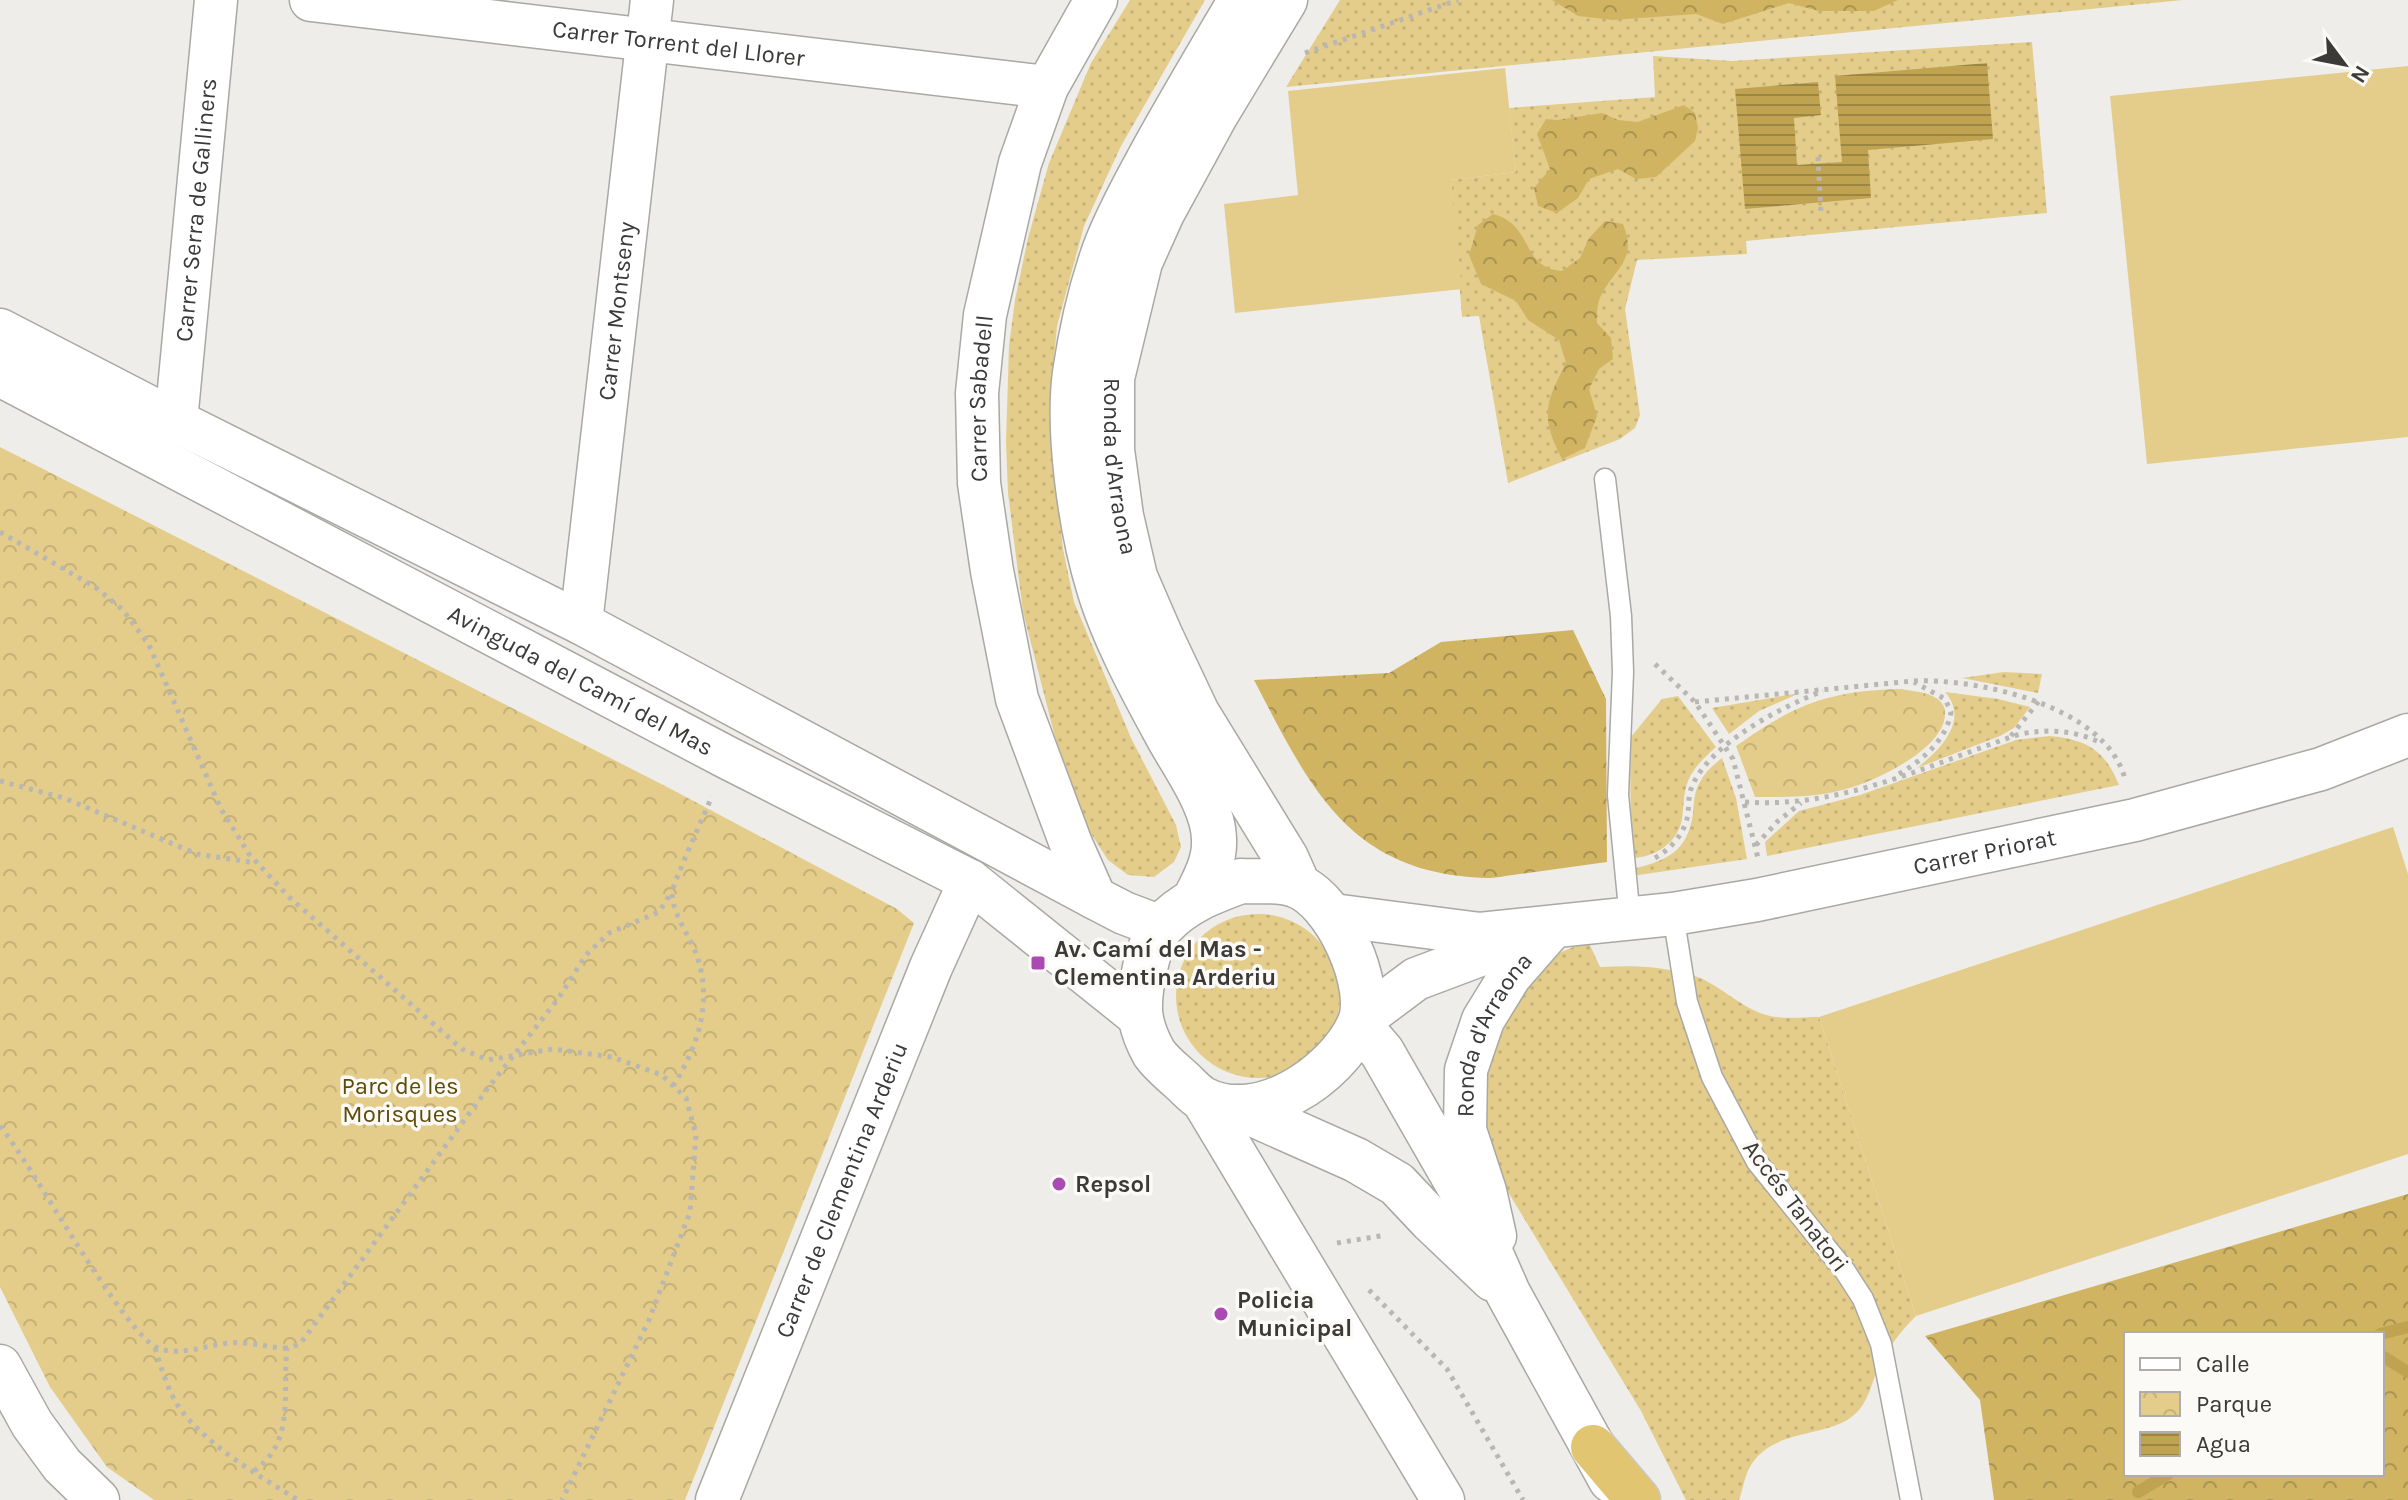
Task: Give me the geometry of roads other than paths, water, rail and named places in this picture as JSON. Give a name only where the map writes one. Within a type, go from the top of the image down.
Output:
[{"type":"highway","points":[[1593,1447],[1638,1500]]},
{"type":"street","name":"Carrer Serra de Galliners","points":[[176,421],[216,0]]},
{"type":"street","name":"Carrer Torrent del Llorer","points":[[311,0],[649,20],[1047,87]]},
{"type":"street","name":"Carrer Sabadell","points":[[1095,898],[1071,844],[1017,699],[992,571],[979,483],[977,393],[985,315],[1020,163],[1047,87],[1096,0]]},
{"type":"street","name":"Ronda d'Arraona","points":[[1196,897],[1211,865],[1215,839],[1208,812],[1192,777],[1126,653],[1099,589],[1084,523],[1074,453],[1075,374],[1097,278],[1116,223],[1183,96],[1241,0]]},
{"type":"street","name":"Ronda d'Arraona","points":[[1285,0],[1216,114],[1162,213],[1140,262],[1112,378],[1112,450],[1131,562],[1155,625],[1197,713],[1286,858],[1298,885]]},
{"type":"street","name":"Carrer Montseny","points":[[581,623],[649,20]]},
{"type":"street","name":"Avinguda del Camí del Mas","points":[[0,330],[581,623],[1095,898],[1161,927]]},
{"type":"street","name":"Avinguda del Camí del Mas","points":[[0,375],[728,758],[970,881],[1141,1018]]},
{"type":"street","name":"Carrer Priorat","points":[[1333,915],[1480,934],[1673,914],[1757,900],[2135,820],[2321,769],[2408,735]]},
{"type":"street","name":"Carrer de Clementina Arderiu","points":[[717,1500],[931,967],[970,881]]},
{"type":"street","points":[[1219,1103],[1267,1104],[1292,1093],[1323,1071],[1346,1045],[1360,1022],[1361,985],[1352,950],[1333,915],[1298,885],[1241,881],[1196,897],[1161,927],[1146,956],[1141,1018],[1159,1060],[1219,1103],[1443,1500]]},
{"type":"street","name":"Ronda d'Arraona","points":[[1508,1293],[1485,1191],[1465,1130],[1466,1070],[1483,1020],[1503,987],[1552,928]]},
{"type":"street","name":"Carrer Priorat","points":[[1360,1022],[1416,979],[1552,928]]},
{"type":"street","name":"Ronda d'Arraona","points":[[1360,1022],[1382,1052],[1467,1200],[1508,1293],[1621,1500]]},
{"type":"street","name":"Ronda d'Arraona","points":[[1219,1103],[1356,1160],[1397,1184],[1508,1293]]},
{"type":"street","points":[[0,1366],[32,1424],[55,1455],[98,1500]]},
{"type":"lane","points":[[1605,479],[1622,634],[1618,795],[1630,919]]},
{"type":"lane","name":"Accés Tanatori","points":[[1673,914],[1687,1002],[1712,1077],[1757,1162],[1845,1271],[1863,1299],[1881,1344],[1911,1500]]},
{"type":"water","points":[[1987,63],[1993,139],[1868,150],[1871,198],[1745,209],[1735,89],[1818,82],[1821,115],[1794,118],[1797,165],[1842,162],[1835,76]]},
{"type":"waterway","points":[[2384,1333],[2408,1327]]},
{"type":"waterway","points":[[2384,1357],[2408,1372]]},
{"type":"waterway","points":[[2138,1492],[2165,1476]]},
{"type":"place","name":"Av. Camí del Mas - Clementina Arderiu","points":[[1038,963]]},
{"type":"place","name":"Repsol","points":[[1059,1184]]},
{"type":"place","name":"Policia Municipal","points":[[1221,1314]]},
{"type":"park label","name":"Parc de les Morisques","points":[[400,1100]]}]
